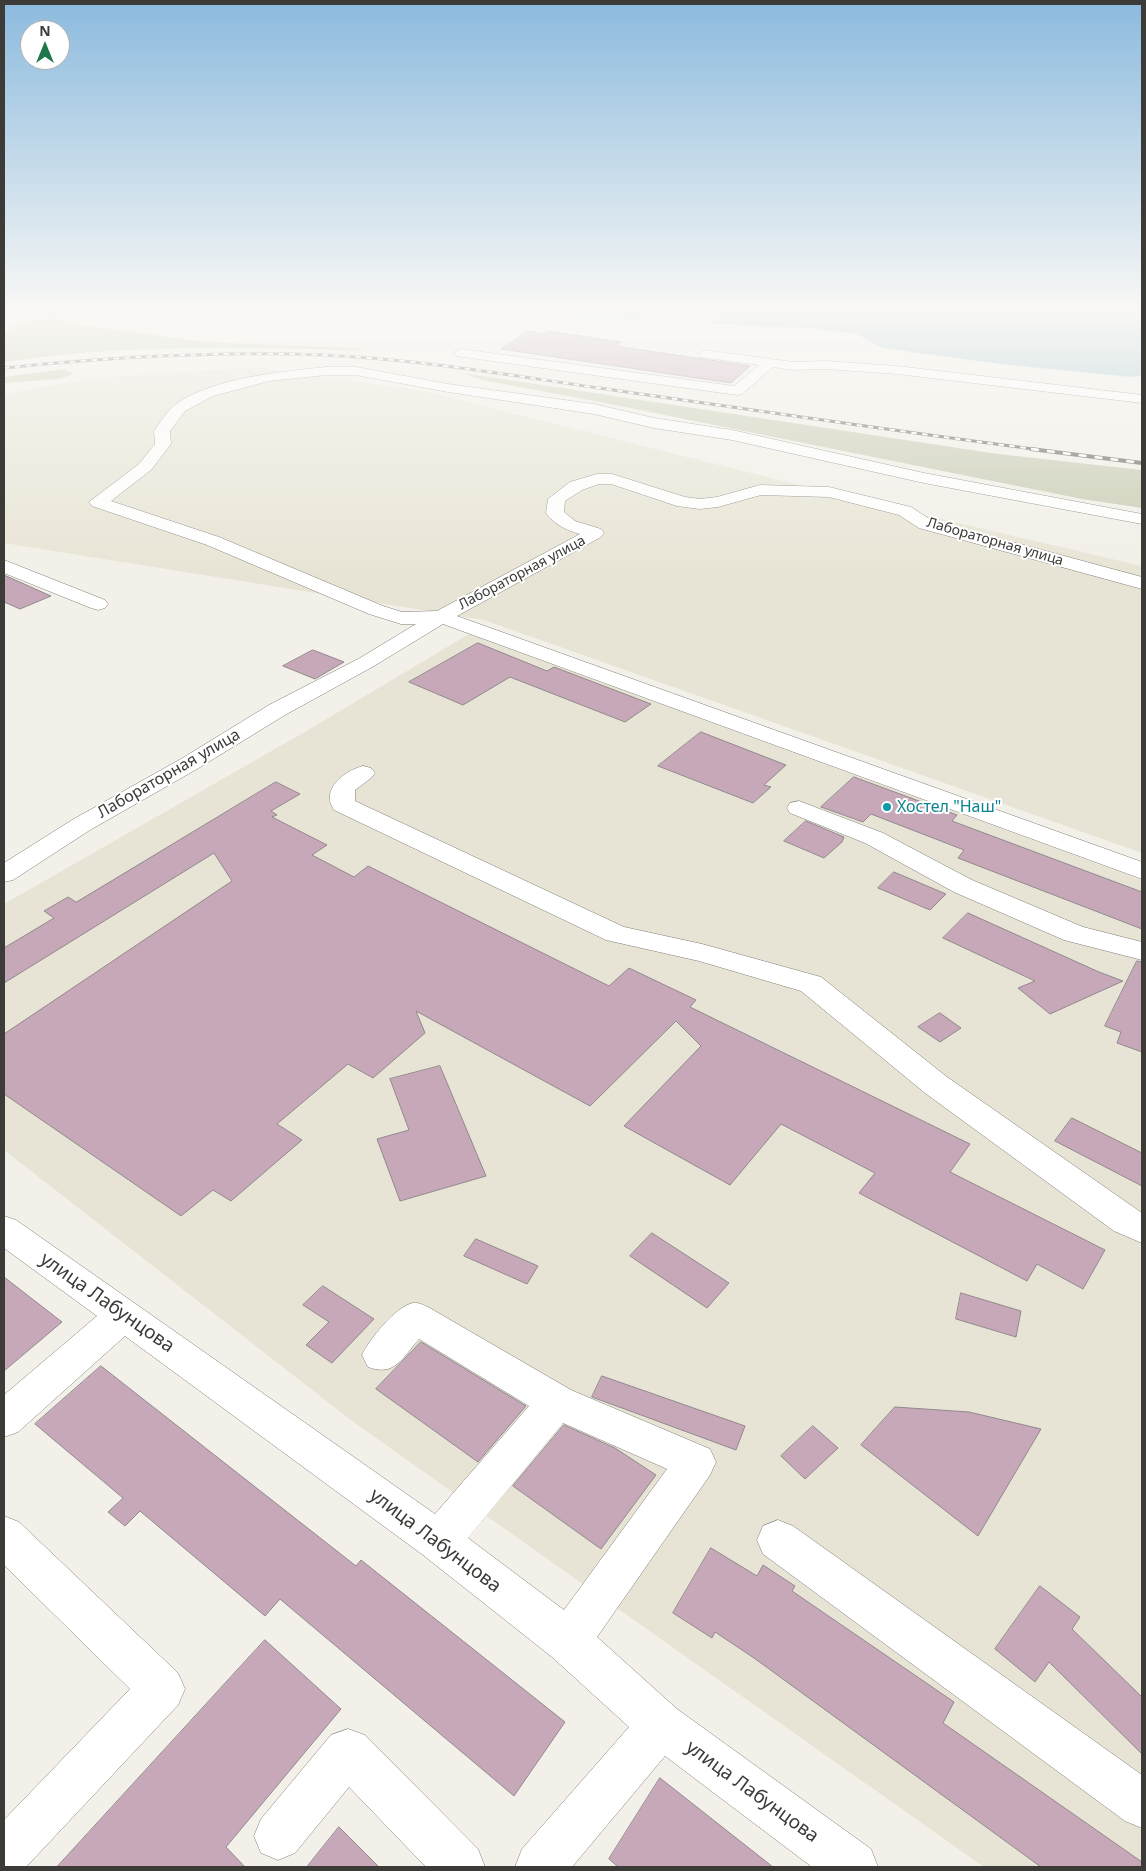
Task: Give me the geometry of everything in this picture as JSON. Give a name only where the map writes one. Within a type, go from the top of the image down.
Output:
[{"type":"street","points":[[196,399],[180,408],[162,431],[163,444],[145,467],[98,502],[213,541],[376,610],[401,618],[441,617]]},
{"type":"street","points":[[527,399],[594,409],[654,423],[732,435],[924,478],[1142,519]]},
{"type":"street","name":"Лабораторная улица","points":[[4,874],[81,825],[189,764],[277,710],[367,662],[441,617],[595,533],[569,525],[555,512],[557,499],[576,486],[597,479],[612,479],[683,502],[700,504],[718,502],[760,490],[776,488],[829,492],[905,511],[925,524],[1142,582]]},
{"type":"street","points":[[4,566],[98,604]]},
{"type":"street","name":"Лабораторная улица","points":[[441,617],[1142,871]]},
{"type":"street","points":[[362,772],[344,787],[343,805],[616,934],[702,953],[811,984],[936,1085],[1126,1221],[1142,1229]]},
{"type":"street","points":[[799,808],[874,838],[963,886],[1074,934],[1142,951]]},
{"type":"street","name":"улица Лабунцова","points":[[4,1230],[438,1541],[568,1641],[661,1725],[853,1867]]},
{"type":"street","points":[[4,1419],[124,1315]]},
{"type":"street","points":[[381,1355],[415,1318],[557,1402],[696,1462],[568,1641]]},
{"type":"street","points":[[438,1541],[557,1402]]},
{"type":"street","points":[[4,1536],[162,1689],[4,1855]]},
{"type":"street","points":[[778,1540],[1142,1804]]},
{"type":"street","points":[[540,1867],[661,1725]]},
{"type":"street","points":[[278,1836],[348,1752],[460,1867]]},
{"type":"shaded area","points":[[4,399],[457,399],[843,496],[1142,566],[1142,853],[484,620],[4,543]]},
{"type":"shaded area","points":[[469,634],[1142,880],[1142,1867],[984,1867],[356,1424],[4,1150],[4,904],[303,733]]},
{"type":"green space","points":[[586,399],[637,399],[998,454],[1142,470],[1142,508],[1082,499]]},
{"type":"building","points":[[4,575],[51,596],[20,609],[4,602]]},
{"type":"building","points":[[478,643],[547,671],[554,667],[651,704],[625,722],[510,677],[463,705],[409,682]]},
{"type":"building","points":[[313,650],[344,662],[315,679],[283,666]]},
{"type":"building","points":[[701,732],[786,765],[764,785],[771,787],[753,803],[658,766]]},
{"type":"building","points":[[854,777],[957,815],[952,821],[1142,892],[1142,929],[958,858],[964,850],[871,814],[863,822],[821,807]]},
{"type":"building","points":[[276,782],[300,794],[271,811],[277,815],[272,817],[327,845],[312,855],[354,877],[368,866],[609,986],[629,968],[696,1000],[690,1007],[970,1144],[950,1172],[1105,1250],[1083,1289],[1037,1264],[1027,1281],[859,1193],[875,1173],[781,1124],[730,1185],[624,1126],[701,1046],[676,1021],[590,1106],[416,1011],[425,1033],[373,1078],[348,1064],[277,1124],[302,1140],[231,1201],[213,1190],[181,1216],[4,1094],[4,1034],[232,881],[214,853],[4,983],[4,948],[54,918],[44,911],[68,897],[76,902]]},
{"type":"building","points":[[806,821],[844,837],[842,842],[824,858],[784,841]]},
{"type":"building","points":[[894,872],[946,894],[930,910],[878,888]]},
{"type":"building","points":[[968,913],[1123,981],[1050,1014],[1018,988],[1035,981],[943,938]]},
{"type":"building","points":[[1137,961],[1142,962],[1142,1052],[1117,1043],[1121,1032],[1105,1026]]},
{"type":"building","points":[[940,1013],[961,1028],[940,1042],[918,1027]]},
{"type":"building","points":[[440,1066],[486,1176],[400,1201],[377,1139],[409,1130],[390,1079]]},
{"type":"building","points":[[1072,1118],[1142,1153],[1142,1186],[1055,1141]]},
{"type":"building","points":[[652,1233],[729,1283],[707,1308],[630,1256]]},
{"type":"building","points":[[476,1239],[538,1266],[527,1284],[464,1256]]},
{"type":"building","points":[[4,1277],[62,1322],[4,1371]]},
{"type":"building","points":[[323,1286],[374,1319],[332,1363],[306,1345],[329,1322],[303,1305]]},
{"type":"building","points":[[961,1293],[1021,1311],[1016,1337],[956,1319]]},
{"type":"building","points":[[421,1342],[526,1406],[478,1462],[376,1389]]},
{"type":"building","points":[[101,1366],[356,1566],[361,1560],[565,1722],[514,1796],[280,1599],[265,1616],[140,1511],[125,1526],[108,1512],[123,1498],[35,1424]]},
{"type":"building","points":[[602,1376],[745,1426],[736,1450],[592,1397]]},
{"type":"building","points":[[895,1407],[969,1412],[1041,1429],[978,1536],[861,1445]]},
{"type":"building","points":[[564,1425],[615,1448],[656,1475],[601,1549],[513,1486]]},
{"type":"building","points":[[813,1426],[838,1448],[805,1479],[781,1456]]},
{"type":"building","points":[[711,1548],[757,1576],[763,1565],[795,1586],[792,1591],[954,1702],[943,1723],[1142,1862],[1142,1867],[1041,1867],[754,1658],[715,1632],[712,1638],[673,1613]]},
{"type":"building","points":[[1040,1586],[1080,1617],[1072,1629],[1142,1697],[1142,1754],[1049,1662],[1035,1682],[995,1649]]},
{"type":"building","points":[[265,1640],[341,1709],[226,1847],[245,1867],[57,1867]]},
{"type":"building","points":[[660,1778],[773,1867],[618,1867],[609,1859]]},
{"type":"building","points":[[339,1827],[379,1867],[307,1867]]},
{"type":"railway","points":[[678,399],[1041,450]]},
{"type":"railway","points":[[1031,449],[1142,463]]},
{"type":"place","name":"Хостел \"Наш\"","points":[[887,807]]}]
